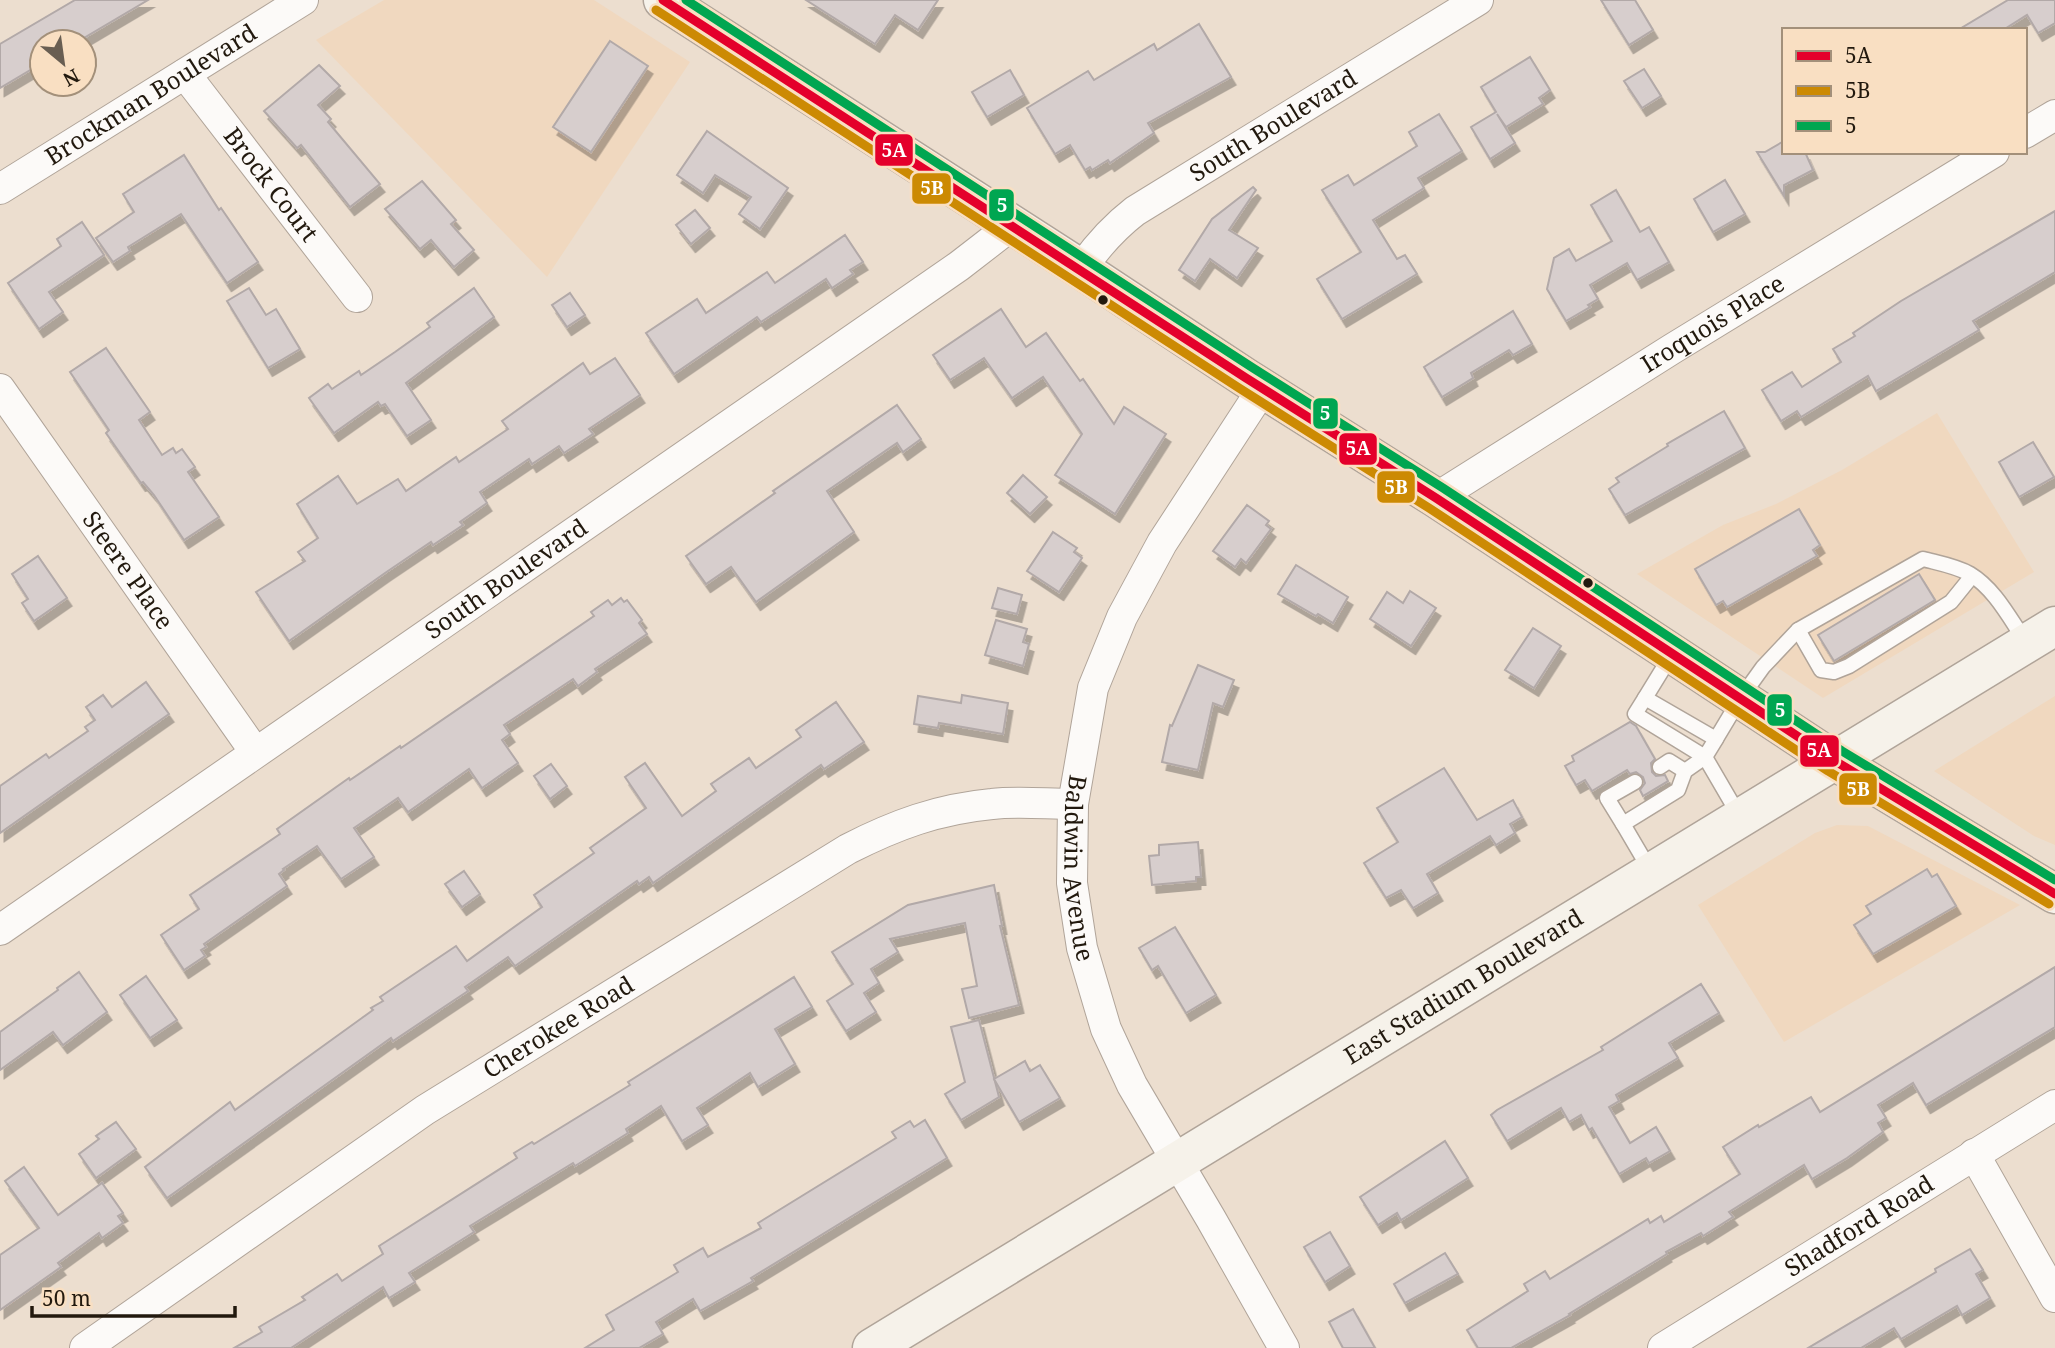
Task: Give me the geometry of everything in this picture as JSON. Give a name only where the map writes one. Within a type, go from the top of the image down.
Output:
[{"type":"main road","points":[[683,4],[1012,225],[1436,498],[1835,761],[2055,894]]},
{"type":"main road","name":"East Stadium Boulevard","points":[[872,1348],[2041,635]]},
{"type":"street","name":"Brockman Boulevard","points":[[0,189],[303,0]]},
{"type":"street","name":"South Boulevard","points":[[1081,269],[1101,240],[1135,211],[1478,0]]},
{"type":"street","name":"Brock Court","points":[[185,74],[357,297]]},
{"type":"street","points":[[2027,132],[2055,115]]},
{"type":"street","name":"Iroquois Place","points":[[1436,498],[1672,349],[1991,154]]},
{"type":"street","name":"South Boulevard","points":[[0,930],[959,266],[1012,225]]},
{"type":"street","name":"Baldwin Avenue","points":[[1262,388],[1162,543],[1122,617],[1093,688],[1073,804],[1072,883],[1082,948],[1106,1029],[1132,1085],[1284,1348]]},
{"type":"street","name":"Steere Place","points":[[0,389],[255,752]]},
{"type":"street","name":"Cherokee Road","points":[[85,1348],[425,1110],[848,849],[893,826],[946,810],[993,803],[1073,804]]},
{"type":"street","name":"Shadford Road","points":[[1663,1348],[2055,1105]]},
{"type":"street","points":[[1974,1154],[2055,1297]]},
{"type":"lane","points":[[1623,824],[1678,790],[1685,771],[1705,757],[1763,667],[1798,630],[1923,559],[1957,568],[1972,576],[1998,601],[2041,635]]},
{"type":"lane","points":[[1798,630],[1821,670],[1834,672],[1849,666],[1951,602],[1972,576]]},
{"type":"lane","points":[[1672,654],[1635,714],[1705,757],[1741,818]]},
{"type":"lane","points":[[1645,698],[1716,739]]},
{"type":"lane","points":[[1660,767],[1669,761],[1685,771]]},
{"type":"lane","points":[[1635,782],[1608,798],[1651,872]]},
{"type":"shaded area","points":[[384,0],[594,0],[690,62],[547,277],[316,40]]},
{"type":"shaded area","points":[[1937,413],[2034,572],[1823,698],[1637,574],[1723,525],[1776,504],[1842,470]]},
{"type":"shaded area","points":[[2055,696],[2055,845],[2034,836],[1934,771]]},
{"type":"shaded area","points":[[1837,825],[1868,826],[2020,905],[1784,1042],[1698,905],[1815,833]]},
{"type":"building","points":[[75,0],[148,0],[98,30],[28,28],[28,71],[0,88],[0,44]]},
{"type":"building","points":[[806,0],[938,0],[918,30],[895,15],[875,44]]},
{"type":"building","points":[[1601,0],[1635,0],[1653,30],[1629,45]]},
{"type":"building","points":[[2008,0],[2055,0],[2055,23],[2038,33],[2027,15],[2006,28],[1961,28]]},
{"type":"building","points":[[1199,24],[1231,77],[1148,123],[1154,133],[1110,163],[1108,160],[1092,170],[1090,167],[1085,170],[1070,145],[1055,154],[1027,108],[1088,71],[1094,80],[1154,44],[1157,50]]},
{"type":"building","points":[[610,41],[648,66],[591,152],[553,127]]},
{"type":"building","points":[[1530,57],[1550,90],[1539,98],[1543,104],[1506,127],[1497,114],[1515,143],[1490,159],[1471,127],[1496,112],[1481,87]]},
{"type":"building","points":[[319,65],[340,86],[318,105],[331,119],[328,122],[380,184],[350,207],[301,145],[297,148],[264,111]]},
{"type":"building","points":[[1644,69],[1661,96],[1642,108],[1624,81]]},
{"type":"building","points":[[1010,70],[1024,95],[987,117],[972,92]]},
{"type":"building","points":[[1439,114],[1462,151],[1418,178],[1424,188],[1373,220],[1397,259],[1405,255],[1417,274],[1342,319],[1317,279],[1361,252],[1322,190],[1348,175],[1354,185],[1417,146],[1409,132]]},
{"type":"building","points":[[707,131],[788,188],[760,229],[739,214],[751,197],[715,175],[703,193],[677,175]]},
{"type":"building","points":[[1782,142],[1782,154],[1806,154],[1813,170],[1784,185],[1784,196],[1757,152],[1765,152]]},
{"type":"building","points":[[184,155],[219,210],[221,208],[258,262],[227,283],[181,214],[128,247],[130,251],[113,262],[96,238],[134,212],[123,194]]},
{"type":"building","points":[[1725,180],[1745,214],[1713,232],[1694,199]]},
{"type":"building","points":[[422,181],[456,220],[451,224],[474,250],[454,267],[431,240],[420,249],[385,209]]},
{"type":"building","points":[[1253,187],[1256,190],[1229,230],[1258,248],[1237,278],[1210,259],[1195,281],[1179,270],[1212,219]]},
{"type":"building","points":[[1616,190],[1640,232],[1649,227],[1669,262],[1637,280],[1627,263],[1590,285],[1598,299],[1566,321],[1547,289],[1554,258],[1569,249],[1576,261],[1612,241],[1591,205]]},
{"type":"building","points":[[695,210],[710,228],[691,244],[676,225]]},
{"type":"building","points":[[2055,211],[2055,272],[1973,321],[1979,330],[1876,391],[1868,376],[1801,417],[1797,411],[1781,421],[1762,390],[1792,372],[1802,387],[1841,362],[1833,349],[1855,336],[1853,333],[1901,301]]},
{"type":"building","points":[[82,222],[104,255],[49,292],[63,312],[39,329],[8,283],[61,246],[57,239]]},
{"type":"building","points":[[845,235],[863,262],[850,270],[853,274],[832,288],[826,279],[761,322],[757,317],[674,374],[646,333],[697,299],[706,313],[767,272],[775,283]]},
{"type":"building","points":[[249,288],[266,315],[276,309],[300,349],[268,368],[227,301]]},
{"type":"building","points":[[474,288],[494,317],[406,383],[431,420],[407,436],[385,404],[381,406],[378,402],[334,433],[309,398],[328,384],[332,389],[359,371],[361,375],[430,327],[427,323]]},
{"type":"building","points":[[570,293],[585,315],[567,327],[552,305]]},
{"type":"building","points":[[1001,309],[1026,347],[1046,333],[1080,381],[1083,379],[1114,424],[1124,407],[1166,434],[1115,514],[1055,475],[1082,434],[1043,377],[1012,398],[984,358],[950,380],[933,355]]},
{"type":"building","points":[[1513,311],[1532,344],[1513,355],[1509,350],[1471,373],[1473,378],[1442,397],[1424,367]]},
{"type":"building","points":[[106,348],[150,412],[139,420],[162,455],[173,448],[176,453],[182,449],[195,467],[188,472],[219,517],[184,540],[154,495],[141,483],[106,433],[109,430],[70,372]]},
{"type":"building","points":[[615,358],[640,395],[589,429],[593,434],[564,453],[559,446],[532,464],[529,459],[480,492],[487,503],[460,522],[463,525],[433,545],[431,542],[289,641],[256,592],[305,561],[298,552],[318,538],[297,504],[338,476],[357,504],[398,479],[406,491],[456,457],[459,462],[508,429],[502,421],[583,363],[590,374]]},
{"type":"building","points":[[897,405],[921,439],[903,452],[897,443],[827,491],[854,532],[756,602],[731,567],[706,584],[686,556],[775,493],[773,491]]},
{"type":"building","points":[[1724,411],[1745,448],[1625,515],[1609,489],[1619,482],[1616,478]]},
{"type":"building","points":[[2033,442],[2054,477],[2019,497],[1999,462]]},
{"type":"building","points":[[1023,475],[1047,497],[1030,514],[1007,493]]},
{"type":"building","points":[[1247,505],[1269,521],[1266,525],[1271,529],[1246,563],[1241,559],[1235,567],[1213,551]]},
{"type":"building","points":[[1799,509],[1820,545],[1813,550],[1817,556],[1727,607],[1723,601],[1716,605],[1695,569]]},
{"type":"building","points":[[1053,532],[1077,548],[1074,552],[1082,558],[1059,592],[1027,571]]},
{"type":"building","points":[[38,556],[67,598],[34,621],[22,603],[28,599],[12,574]]},
{"type":"building","points":[[1296,565],[1348,597],[1333,623],[1278,594]]},
{"type":"building","points":[[1919,574],[1935,600],[1834,661],[1818,635]]},
{"type":"building","points":[[998,588],[1022,595],[1017,614],[992,608]]},
{"type":"building","points":[[1410,591],[1436,608],[1411,646],[1370,619],[1387,592],[1403,603]]},
{"type":"building","points":[[621,598],[624,602],[627,600],[642,620],[639,623],[647,634],[595,669],[597,672],[578,686],[573,679],[504,725],[510,734],[502,740],[518,763],[482,788],[469,769],[408,812],[398,798],[354,828],[374,857],[341,879],[317,846],[279,874],[287,886],[204,944],[206,947],[201,950],[205,956],[184,970],[161,935],[199,909],[190,895],[280,834],[277,829],[349,778],[350,780],[400,746],[401,748],[594,616],[591,612],[608,600],[612,605]]},
{"type":"building","points":[[996,620],[1027,629],[1023,642],[1029,644],[1023,666],[985,655]]},
{"type":"building","points":[[1533,628],[1561,646],[1534,688],[1505,670]]},
{"type":"building","points":[[1198,665],[1234,680],[1223,707],[1213,703],[1198,770],[1162,762],[1170,725],[1172,726]]},
{"type":"building","points":[[146,682],[169,714],[0,833],[0,786],[46,754],[49,758],[88,731],[85,727],[95,720],[86,707],[103,695],[112,707]]},
{"type":"building","points":[[962,695],[1008,703],[1003,734],[939,723],[938,728],[914,724],[918,696],[961,703]]},
{"type":"building","points":[[836,702],[864,742],[824,769],[821,765],[653,883],[649,877],[639,884],[637,881],[515,966],[508,957],[465,987],[468,991],[393,1041],[391,1038],[167,1198],[145,1167],[230,1102],[235,1110],[373,1010],[371,1008],[383,1001],[380,997],[456,946],[467,961],[542,907],[534,895],[594,853],[590,848],[646,808],[625,777],[645,763],[682,816],[716,791],[711,784],[749,758],[756,768],[801,737],[796,730]]},
{"type":"building","points":[[1630,722],[1636,726],[1655,759],[1651,763],[1652,772],[1656,776],[1665,775],[1668,781],[1643,796],[1640,790],[1645,783],[1643,777],[1636,772],[1630,774],[1627,770],[1592,791],[1585,780],[1576,785],[1565,766],[1574,761],[1572,756]]},
{"type":"building","points":[[551,764],[567,786],[550,799],[534,776]]},
{"type":"building","points":[[1444,768],[1477,820],[1513,800],[1522,817],[1510,824],[1515,833],[1496,845],[1490,836],[1427,874],[1438,893],[1413,908],[1401,890],[1386,898],[1364,863],[1398,842],[1377,808]]},
{"type":"building","points":[[1198,842],[1201,877],[1196,877],[1196,881],[1152,885],[1149,856],[1159,855],[1159,845]]},
{"type":"building","points":[[1927,869],[1932,877],[1937,874],[1956,906],[1873,954],[1854,925],[1871,914],[1866,906]]},
{"type":"building","points":[[464,871],[480,894],[462,907],[445,884]]},
{"type":"building","points":[[994,885],[1000,926],[1019,1005],[969,1018],[962,989],[977,986],[965,923],[890,939],[898,952],[871,969],[879,983],[864,993],[876,1012],[846,1031],[827,1001],[853,984],[832,952],[908,905]]},
{"type":"building","points":[[1175,927],[1216,995],[1186,1013],[1158,966],[1152,970],[1139,948]]},
{"type":"building","points":[[2055,967],[2055,1027],[1926,1105],[1913,1083],[1878,1105],[1886,1118],[1878,1123],[1883,1132],[1847,1158],[1812,1179],[1804,1165],[1729,1212],[1733,1217],[1703,1236],[1701,1233],[1666,1252],[1667,1254],[1570,1315],[1511,1348],[1478,1348],[1467,1330],[1528,1291],[1524,1284],[1545,1271],[1550,1279],[1648,1219],[1650,1223],[1661,1216],[1664,1222],[1740,1174],[1723,1147],[1811,1097],[1820,1112]]},
{"type":"building","points":[[79,972],[107,1012],[63,1045],[53,1032],[0,1070],[0,1032]]},
{"type":"building","points":[[146,976],[177,1020],[150,1038],[120,995]]},
{"type":"building","points":[[794,977],[812,1007],[775,1029],[795,1064],[758,1087],[750,1073],[697,1108],[708,1125],[682,1141],[661,1106],[626,1129],[628,1133],[470,1226],[474,1232],[409,1273],[415,1282],[389,1298],[383,1287],[291,1348],[234,1348],[262,1332],[259,1327],[305,1300],[302,1297],[337,1274],[342,1281],[383,1254],[379,1246],[517,1158],[514,1153],[532,1142],[534,1144],[630,1085],[628,1082]]},
{"type":"building","points":[[1701,984],[1719,1013],[1669,1043],[1678,1058],[1616,1095],[1619,1101],[1609,1107],[1630,1143],[1656,1127],[1670,1151],[1649,1163],[1646,1158],[1619,1174],[1592,1128],[1589,1130],[1581,1115],[1569,1122],[1561,1108],[1507,1141],[1491,1115],[1497,1110],[1603,1050],[1601,1047]]},
{"type":"building","points":[[979,1020],[999,1097],[961,1120],[945,1094],[965,1082],[951,1027]]},
{"type":"building","points":[[1025,1061],[1030,1071],[1040,1065],[1060,1098],[1019,1122],[994,1079]]},
{"type":"building","points":[[925,1120],[947,1158],[751,1278],[753,1281],[700,1311],[693,1299],[656,1322],[663,1334],[639,1348],[585,1348],[614,1330],[606,1315],[678,1272],[674,1265],[703,1248],[708,1257],[761,1228],[758,1223],[896,1138],[892,1132],[910,1121],[914,1127]]},
{"type":"building","points":[[116,1122],[136,1149],[96,1178],[79,1154],[99,1139],[96,1136]]},
{"type":"building","points":[[1445,1141],[1468,1178],[1401,1220],[1397,1213],[1378,1225],[1360,1197]]},
{"type":"building","points":[[24,1167],[58,1215],[102,1183],[123,1213],[118,1216],[123,1223],[102,1238],[99,1233],[58,1263],[61,1267],[0,1310],[0,1255],[39,1228],[5,1181]]},
{"type":"building","points":[[1330,1232],[1350,1266],[1325,1282],[1304,1247]]},
{"type":"building","points":[[1970,1249],[1983,1270],[1976,1274],[1990,1298],[1962,1315],[1957,1306],[1901,1339],[1894,1328],[1861,1348],[1808,1348],[1936,1272],[1935,1269]]},
{"type":"building","points":[[1445,1253],[1458,1274],[1405,1303],[1394,1284]]},
{"type":"building","points":[[1353,1309],[1375,1348],[1343,1348],[1329,1322]]},
{"type":"transit line","name":"5A","points":[[663,0],[1436,498],[1835,761],[2055,894]]},
{"type":"transit line","name":"5","points":[[686,0],[1443,488],[1842,751],[2055,880]]},
{"type":"transit line","name":"5B","points":[[656,10],[1429,508],[1828,771],[2049,904]]}]
